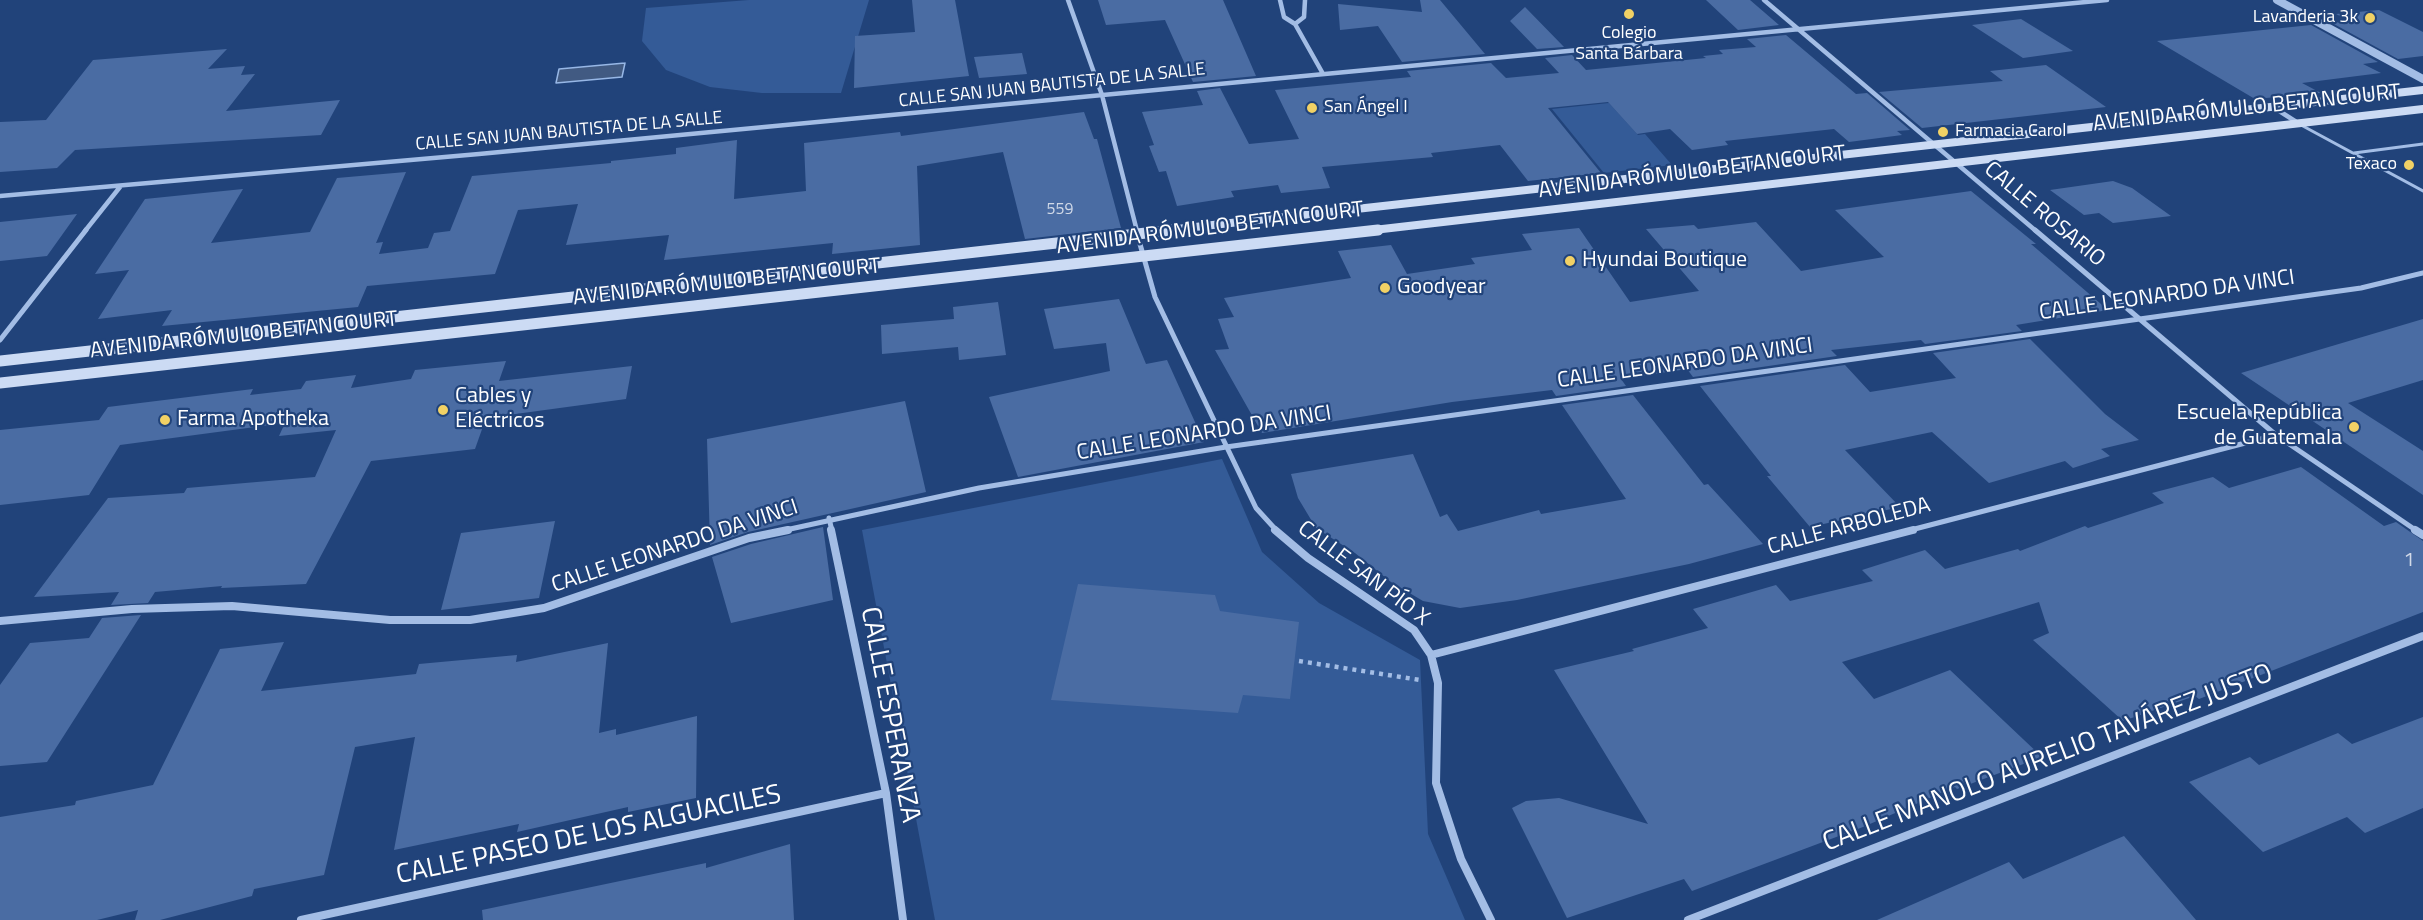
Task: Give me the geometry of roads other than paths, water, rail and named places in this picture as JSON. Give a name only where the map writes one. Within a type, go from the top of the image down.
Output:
[{"type":"main road","name":"AVENIDA RÓMULO BETANCOURT","points":[[0,361],[2423,90]]},
{"type":"main road","name":"AVENIDA RÓMULO BETANCOURT","points":[[0,383],[1143,257],[2423,109]]},
{"type":"street","name":"CALLE SAN PÍO X","points":[[1068,0],[1102,95],[1155,297],[1256,508],[1283,538],[1414,630],[1431,655],[1438,683],[1437,783],[1446,820],[1461,859],[1491,920]]},
{"type":"street","points":[[1280,0],[1284,17],[1295,24],[1322,72]]},
{"type":"street","points":[[1295,24],[1304,17],[1305,0]]},
{"type":"street","name":"CALLE ROSARIO","points":[[1764,0],[1801,29],[2276,435],[2423,535]]},
{"type":"street","name":"CALLE SAN JUAN BAUTISTA DE LA SALLE","points":[[0,196],[120,188],[1322,72],[2107,0]]},
{"type":"street","points":[[2277,0],[2423,79]]},
{"type":"street","points":[[2271,106],[2298,123]]},
{"type":"street","points":[[0,340],[120,188]]},
{"type":"street","name":"CALLE LEONARDO DA VINCI","points":[[0,621],[132,609],[232,606],[390,620],[470,620],[544,608],[749,538],[829,518],[979,488],[1226,447],[2361,288],[2423,273]]},
{"type":"street","name":"CALLE ARBOLEDA","points":[[1431,655],[2276,435]]},
{"type":"street","name":"CALLE ESPERANZA","points":[[829,518],[886,793],[903,920]]},
{"type":"street","name":"CALLE MANOLO AURELIO TAVÁREZ JUSTO","points":[[1688,920],[2423,636]]},
{"type":"street","name":"CALLE PASEO DE LOS ALGUACILES","points":[[301,920],[886,793]]},
{"type":"lane","points":[[2298,123],[2423,191]]},
{"type":"lane","points":[[2354,153],[2423,144]]},
{"type":"place","name":"Colegio Santa Bárbara","points":[[1629,14]]},
{"type":"place","name":"Lavanderia 3k","points":[[2370,18]]},
{"type":"place","name":"San Ángel I","points":[[1312,108]]},
{"type":"place","name":"Farmacia Carol","points":[[1943,132]]},
{"type":"place","name":"Texaco","points":[[2409,165]]},
{"type":"place","name":"Hyundai Boutique","points":[[1570,261]]},
{"type":"place","name":"Goodyear","points":[[1385,288]]},
{"type":"place","name":"Cables y Eléctricos","points":[[443,410]]},
{"type":"place","name":"Farma Apotheka","points":[[165,420]]},
{"type":"place","name":"Escuela República de Guatemala","points":[[2354,427]]}]
